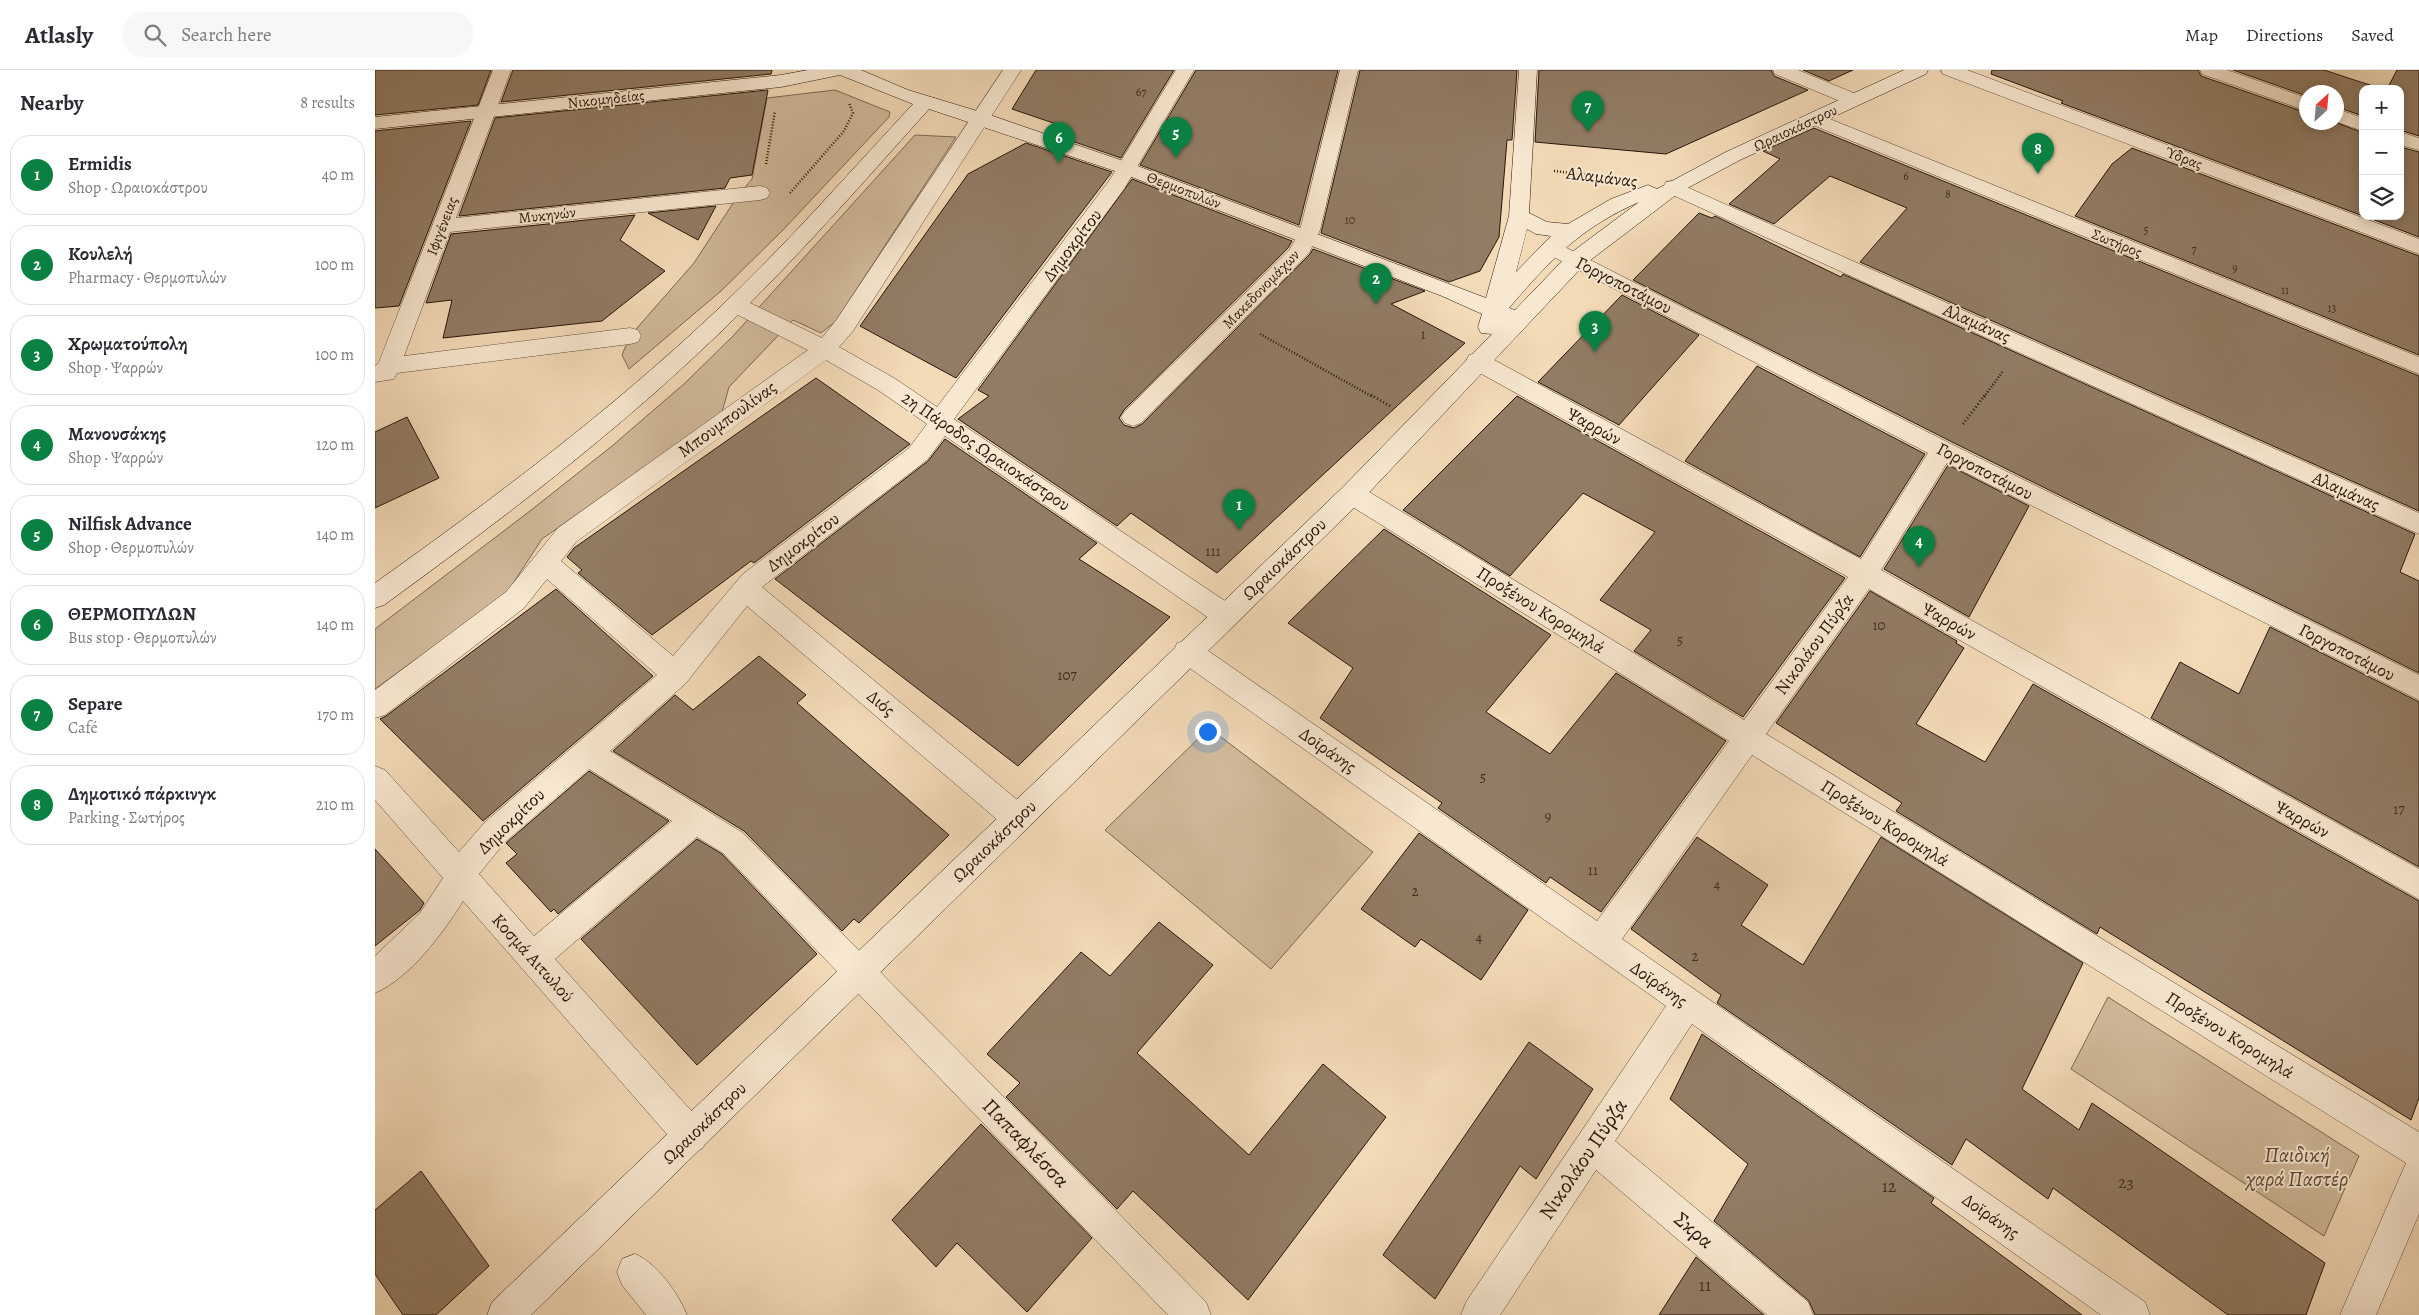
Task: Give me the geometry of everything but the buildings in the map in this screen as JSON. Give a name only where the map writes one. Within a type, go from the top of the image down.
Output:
[{"type":"street","name":"Ιφιγένειας","points":[[381,370],[443,226],[502,70]]},
{"type":"street","name":"Νικομηδείας","points":[[375,123],[781,81],[836,70]]},
{"type":"street","name":"Θερμοπυλών","points":[[845,70],[875,84],[925,102],[980,118],[1128,169],[1495,309],[1519,321]]},
{"type":"street","name":"Μπουμπουλίνας","points":[[375,706],[515,600],[567,534],[748,404],[822,347],[845,325],[1012,70]]},
{"type":"street","name":"Δημοκρίτου","points":[[375,977],[426,931],[474,856],[495,832],[680,670],[746,589],[797,545],[909,463],[931,437],[940,421],[1128,169],[1185,70]]},
{"type":"street","name":"Μακεδονομάχων","points":[[1133,417],[1284,269],[1298,253],[1308,237],[1349,70]]},
{"type":"street","points":[[1495,309],[1519,216],[1528,70]]},
{"type":"street","points":[[1782,70],[1854,100]]},
{"type":"street","name":"Ωραιοκάστρου","points":[[505,1315],[1187,651],[1352,494],[1421,423],[1477,361],[1519,321],[1576,260],[1673,187],[1733,156],[1919,70]]},
{"type":"street","name":"Ύδρας","points":[[1950,70],[2419,247]]},
{"type":"street","points":[[2209,70],[2299,102]]},
{"type":"street","points":[[375,597],[460,536],[577,444],[665,370],[736,305],[925,102]]},
{"type":"street","points":[[2344,118],[2359,123]]},
{"type":"street","name":"Σωτήρος","points":[[1815,119],[2419,366]]},
{"type":"street","points":[[2404,139],[2419,144]]},
{"type":"street","name":"Ωραιοκάστρου","points":[[1477,361],[1495,309],[1538,261],[1572,231],[1631,198],[1649,191],[1673,187]]},
{"type":"street","name":"Αλαμάνας","points":[[1673,187],[2419,524]]},
{"type":"street","name":"Μυκηνών","points":[[443,226],[761,193]]},
{"type":"street","points":[[1519,216],[1543,230],[1572,231]]},
{"type":"street","name":"Γοργοποτάμου","points":[[1553,248],[1943,450],[2419,688]]},
{"type":"street","name":"2η Πάροδος Ωραιοκάστρου","points":[[736,305],[822,347],[886,384],[1225,615]]},
{"type":"street","points":[[381,370],[631,336]]},
{"type":"street","name":"Ψαρρών","points":[[1477,361],[1865,574],[2419,885]]},
{"type":"street","name":"Νικολάου Πύρζα","points":[[1601,942],[1865,574],[1943,450]]},
{"type":"street","name":"Προξένου Κορομηλά","points":[[1352,494],[2419,1151]]},
{"type":"street","points":[[545,562],[680,670]]},
{"type":"street","name":"Διός","points":[[746,589],[1017,818]]},
{"type":"street","name":"Δοϊράνης","points":[[1187,651],[2132,1315]]},
{"type":"street","name":"Παπαφλέσσα","points":[[587,752],[733,843],[1193,1315]]},
{"type":"street","name":"Κοσμά Αιτωλού","points":[[375,779],[691,1136]]},
{"type":"street","points":[[533,957],[696,819]]},
{"type":"street","name":"Νικολάου Πύρζα","points":[[1479,1315],[1687,1003]]},
{"type":"street","name":"Σκρα","points":[[1593,1145],[1795,1315]]},
{"type":"street","points":[[2358,1315],[2419,1172]]},
{"type":"street","points":[[635,1272],[669,1315]]},
{"type":"path","points":[[781,81],[761,193],[782,207],[796,184],[840,138],[851,122],[852,109],[843,100]]},
{"type":"path","name":"Αλαμάνας","points":[[1522,167],[1609,178]]},
{"type":"path","points":[[1233,319],[1421,423]]},
{"type":"path","points":[[1943,450],[2023,344]]},
{"type":"green space","points":[[835,90],[890,112],[889,117],[782,231],[721,291],[629,369],[622,355],[630,336],[694,263],[737,197],[752,179],[767,98]]},
{"type":"green space","points":[[915,135],[956,137],[835,322],[821,333],[793,320],[729,387],[722,412],[542,539],[506,594],[375,689],[375,629],[612,446],[685,383],[733,336]]},
{"type":"green space","points":[[1209,728],[1373,852],[1271,969],[1105,830]]},
{"type":"green space","name":"Παιδική χαρά Παστέρ","points":[[2108,997],[2359,1156],[2324,1236],[2071,1069]]},
{"type":"place","name":"Separe","points":[[1588,132]]},
{"type":"place","name":"Nilfisk Advance","points":[[1176,158]]},
{"type":"place","name":"ΘΕΡΜΟΠΥΛΩΝ","points":[[1059,163]]},
{"type":"place","name":"Δημοτικό πάρκινγκ","points":[[2038,174]]},
{"type":"place","name":"Κουλελή","points":[[1376,304]]},
{"type":"place","name":"Χρωματούπολη","points":[[1595,352]]},
{"type":"place","name":"Ermidis","points":[[1239,530]]},
{"type":"place","name":"Μανουσάκης","points":[[1919,567]]}]
